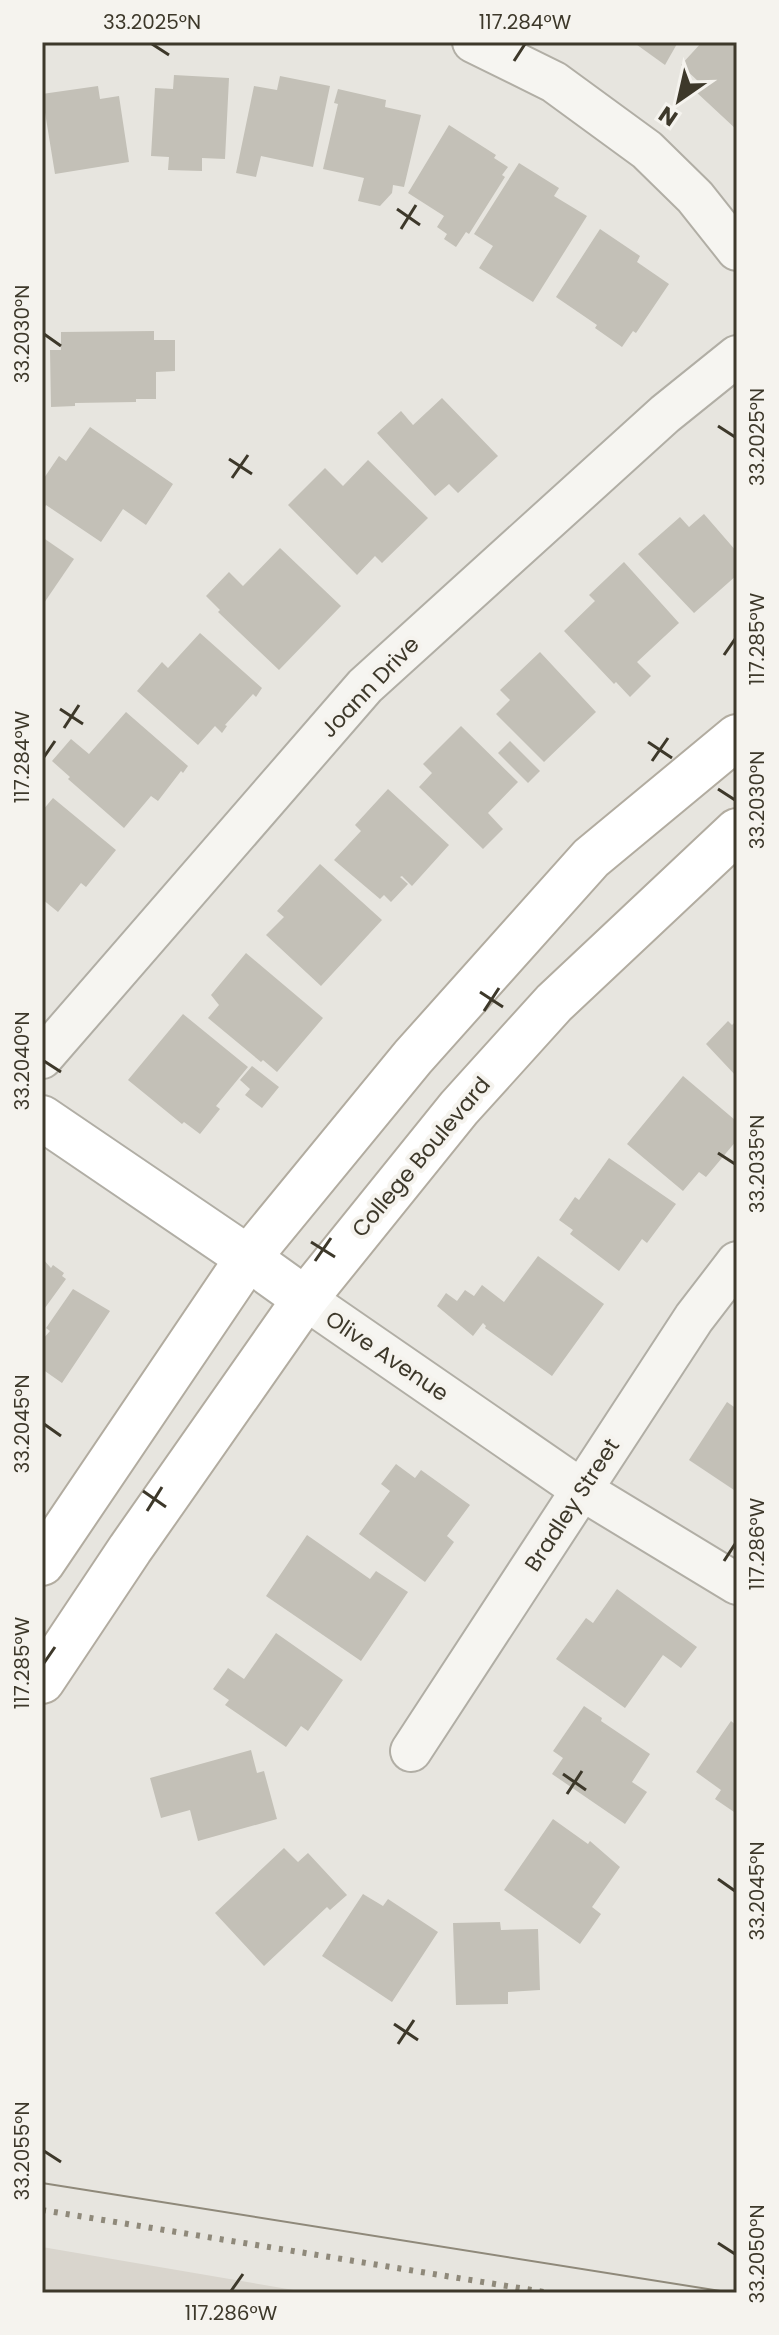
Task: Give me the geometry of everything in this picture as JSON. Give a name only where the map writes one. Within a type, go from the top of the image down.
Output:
[{"type":"main road","points":[[42,1563],[248,1258],[413,1057],[591,858],[737,737]]},
{"type":"main road","name":"College Boulevard","points":[[42,1681],[305,1299],[459,1108],[554,1003],[737,831]]},
{"type":"main road","name":"Olive Avenue","points":[[42,1118],[305,1299]]},
{"type":"street","points":[[473,42],[554,82],[647,150],[695,197],[737,250]]},
{"type":"street","name":"Joann Drive","points":[[42,1058],[365,686],[665,414],[737,356]]},
{"type":"street","name":"Bradley Street","points":[[411,1751],[694,1318],[737,1262]]},
{"type":"street","name":"Olive Avenue","points":[[305,1299],[582,1490],[737,1584]]},
{"type":"shaded area","points":[[42,2247],[311,2293],[42,2293]]},
{"type":"building","points":[[633,42],[678,42],[665,65]]},
{"type":"building","points":[[702,42],[737,42],[737,130],[694,90],[700,83],[681,65]]},
{"type":"building","points":[[174,75],[229,78],[225,159],[202,158],[202,171],[168,170],[169,157],[151,156],[155,88],[173,89]]},
{"type":"building","points":[[280,76],[330,86],[313,167],[261,156],[256,177],[236,173],[254,86],[277,90]]},
{"type":"building","points":[[98,86],[100,99],[119,96],[129,162],[55,174],[42,94]]},
{"type":"building","points":[[338,89],[386,100],[385,107],[421,115],[404,187],[393,185],[392,193],[380,206],[358,201],[364,178],[323,169],[338,104],[334,103]]},
{"type":"building","points":[[449,125],[496,155],[494,158],[508,167],[502,175],[505,177],[469,234],[466,232],[456,247],[444,239],[447,234],[437,227],[444,216],[408,193]]},
{"type":"building","points":[[519,163],[559,188],[554,196],[587,216],[533,302],[479,268],[493,246],[474,234]]},
{"type":"building","points":[[600,229],[640,256],[637,262],[669,284],[636,333],[633,331],[622,347],[595,328],[597,325],[556,297]]},
{"type":"building","points":[[154,331],[154,340],[175,340],[175,371],[156,372],[156,399],[51,407],[50,350],[61,350],[61,332]]},
{"type":"building","points":[[442,398],[498,456],[458,493],[449,484],[435,496],[377,433],[401,411],[413,425]]},
{"type":"building","points":[[90,427],[173,484],[146,525],[123,509],[101,542],[42,505],[42,481],[59,456],[66,461]]},
{"type":"building","points":[[368,460],[428,518],[382,563],[375,556],[357,575],[288,505],[325,468],[343,486]]},
{"type":"building","points":[[704,514],[737,552],[737,575],[694,613],[638,554],[680,517],[689,527]]},
{"type":"building","points":[[42,537],[74,559],[44,603],[42,602]]},
{"type":"building","points":[[280,548],[341,606],[279,670],[218,612],[220,610],[206,596],[229,572],[243,586]]},
{"type":"building","points":[[624,562],[679,623],[637,662],[651,676],[630,697],[564,631],[595,601],[589,595]]},
{"type":"building","points":[[200,633],[262,688],[225,725],[222,733],[215,726],[198,745],[137,691],[162,662],[168,668]]},
{"type":"building","points":[[540,652],[596,712],[544,762],[496,714],[510,700],[500,690]]},
{"type":"building","points":[[126,712],[188,766],[158,801],[151,796],[124,828],[52,761],[71,739],[89,754]]},
{"type":"building","points":[[461,726],[518,782],[488,813],[503,829],[483,849],[419,787],[432,773],[423,764]]},
{"type":"building","points":[[510,741],[540,771],[528,783],[498,753]]},
{"type":"building","points":[[388,789],[449,845],[412,886],[400,877],[408,884],[391,902],[384,895],[380,899],[334,860],[361,831],[355,825]]},
{"type":"building","points":[[53,798],[116,850],[86,887],[81,883],[58,912],[42,899],[42,811]]},
{"type":"building","points":[[320,864],[382,920],[321,986],[266,935],[284,917],[277,911]]},
{"type":"building","points":[[246,953],[323,1018],[277,1072],[208,1018],[219,1005],[211,995]]},
{"type":"building","points":[[183,1014],[248,1067],[216,1106],[220,1109],[200,1134],[184,1122],[182,1124],[128,1080]]},
{"type":"building","points":[[737,1020],[737,1077],[706,1044],[728,1021],[732,1025]]},
{"type":"building","points":[[252,1066],[279,1087],[262,1108],[245,1095],[250,1089],[240,1080]]},
{"type":"building","points":[[683,1076],[735,1120],[737,1117],[737,1140],[706,1177],[699,1172],[683,1191],[627,1144]]},
{"type":"building","points":[[609,1158],[676,1204],[647,1243],[642,1239],[619,1271],[570,1234],[573,1230],[559,1220],[575,1197],[579,1200]]},
{"type":"building","points":[[538,1256],[604,1304],[552,1376],[485,1328],[483,1323],[473,1336],[437,1306],[446,1293],[457,1301],[465,1290],[474,1296],[482,1285],[504,1302]]},
{"type":"building","points":[[42,1258],[51,1268],[53,1265],[64,1273],[62,1276],[66,1279],[42,1312]]},
{"type":"building","points":[[73,1289],[110,1311],[62,1383],[42,1369],[42,1340],[50,1331],[46,1328]]},
{"type":"building","points":[[727,1402],[737,1409],[737,1492],[689,1460]]},
{"type":"building","points":[[396,1464],[415,1478],[421,1470],[470,1505],[447,1536],[454,1542],[425,1582],[359,1534],[390,1491],[381,1484]]},
{"type":"building","points":[[307,1535],[370,1579],[376,1571],[408,1592],[361,1661],[266,1596]]},
{"type":"building","points":[[617,1589],[697,1647],[681,1668],[663,1655],[625,1708],[556,1659],[586,1618],[593,1623]]},
{"type":"building","points":[[276,1633],[343,1680],[308,1731],[301,1726],[286,1747],[225,1705],[229,1700],[213,1689],[228,1668],[244,1679]]},
{"type":"building","points":[[584,1706],[650,1754],[632,1782],[647,1792],[625,1824],[552,1774],[563,1758],[553,1751]]},
{"type":"building","points":[[731,1721],[737,1726],[737,1814],[715,1799],[721,1790],[696,1772]]},
{"type":"building","points":[[251,1750],[257,1773],[264,1771],[277,1819],[198,1841],[190,1810],[161,1818],[150,1778]]},
{"type":"building","points":[[553,1819],[588,1844],[590,1841],[620,1867],[592,1907],[601,1914],[580,1944],[504,1890]]},
{"type":"building","points":[[284,1848],[298,1862],[308,1853],[347,1895],[330,1910],[327,1907],[264,1966],[215,1913]]},
{"type":"building","points":[[363,1894],[383,1906],[388,1899],[438,1932],[392,2002],[322,1956]]},
{"type":"building","points":[[500,1922],[501,1930],[538,1929],[540,1990],[508,1992],[508,2004],[456,2005],[453,1923]]},
{"type":"tram line","points":[[42,2183],[733,2293]]},
{"type":"railway","points":[[42,2210],[550,2293]]}]
